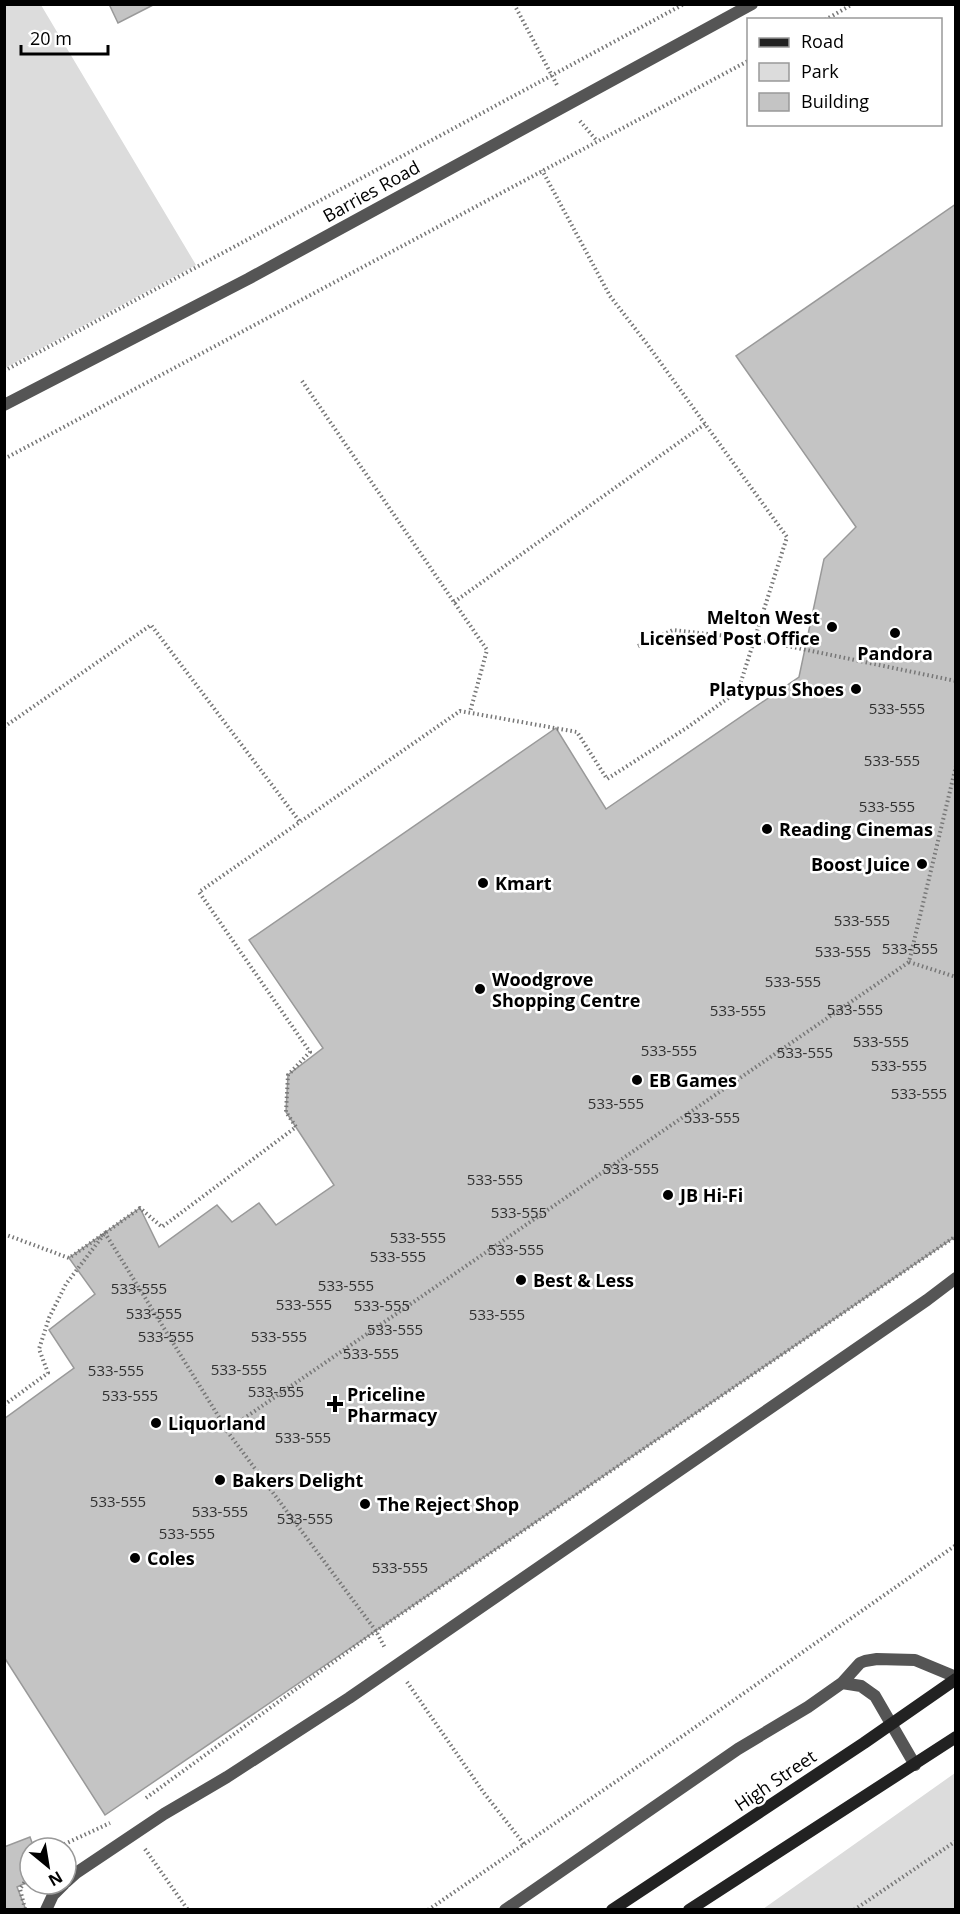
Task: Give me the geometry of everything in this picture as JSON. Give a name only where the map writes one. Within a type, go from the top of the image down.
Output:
[{"type":"main road","name":"High Street","points":[[612,1910],[956,1678]]},
{"type":"main road","points":[[689,1910],[956,1737]]},
{"type":"street","name":"Barries Road","points":[[4,405],[248,279],[752,4]]},
{"type":"street","points":[[78,1872],[396,1666],[956,1278]]},
{"type":"street","points":[[505,1910],[738,1749],[808,1707],[842,1683],[866,1660],[915,1660],[956,1678]]},
{"type":"street","points":[[842,1683],[861,1686],[875,1696],[915,1765]]},
{"type":"street","points":[[684,1910],[711,1895]]},
{"type":"street","points":[[46,1910],[53,1896]]},
{"type":"path","points":[[513,4],[568,105],[597,141]]},
{"type":"path","points":[[4,371],[684,4]]},
{"type":"path","points":[[828,18],[853,4]]},
{"type":"path","points":[[4,459],[747,62]]},
{"type":"path","points":[[4,1234],[69,1258],[140,1208],[162,1227],[296,1127],[286,1112],[288,1075],[310,1052],[199,892],[460,711],[577,732],[607,779],[738,692],[787,537],[610,296],[542,170]]},
{"type":"path","points":[[302,381],[487,650],[470,712]]},
{"type":"path","points":[[454,602],[705,424]]},
{"type":"path","points":[[4,727],[151,625],[300,822]]},
{"type":"path","points":[[638,646],[673,630],[754,639],[956,681]]},
{"type":"path","points":[[227,1430],[909,962],[956,766]]},
{"type":"path","points":[[909,962],[956,977]]},
{"type":"path","points":[[4,1405],[48,1373],[39,1349],[49,1318],[66,1284],[105,1233]]},
{"type":"path","points":[[105,1233],[227,1430],[376,1631],[396,1666],[484,1793],[524,1844]]},
{"type":"path","points":[[141,1802],[376,1631],[956,1236]]},
{"type":"path","points":[[428,1910],[956,1545]]},
{"type":"path","points":[[78,1838],[115,1820]]},
{"type":"path","points":[[134,1834],[188,1910]]},
{"type":"path","points":[[854,1910],[956,1840]]},
{"type":"green space","points":[[5,4],[41,5],[196,265],[5,368]]},
{"type":"green space","points":[[955,1773],[955,1909],[763,1909]]},
{"type":"building","points":[[109,4],[155,4],[118,23]]},
{"type":"building","name":"Woodgrove Shopping Centre","points":[[956,204],[956,1236],[105,1815],[4,1657],[4,1419],[74,1368],[49,1330],[95,1294],[69,1258],[140,1208],[159,1247],[217,1205],[232,1222],[259,1203],[276,1225],[334,1185],[286,1112],[288,1075],[323,1048],[249,940],[556,728],[606,809],[799,677],[824,559],[856,527],[736,356]]},
{"type":"building","points":[[18,1842],[18,1896],[21,1896],[26,1910],[4,1910],[4,1847]]},
{"type":"place","name":"Melton West Licensed Post Office","points":[[832,627]]},
{"type":"place","name":"Pandora","points":[[895,633]]},
{"type":"place","name":"Platypus Shoes","points":[[856,689]]},
{"type":"place","name":"Reading Cinemas","points":[[767,829]]},
{"type":"place","name":"Boost Juice","points":[[922,864]]},
{"type":"place","name":"Kmart","points":[[483,883]]},
{"type":"place","name":"Woodgrove Shopping Centre","points":[[480,989]]},
{"type":"place","name":"EB Games","points":[[637,1080]]},
{"type":"place","name":"JB Hi-Fi","points":[[668,1195]]},
{"type":"place","name":"Best & Less","points":[[521,1280]]},
{"type":"place","name":"Priceline Pharmacy","points":[[335,1404]]},
{"type":"place","name":"Liquorland","points":[[156,1423]]},
{"type":"place","name":"Bakers Delight","points":[[220,1480]]},
{"type":"place","name":"The Reject Shop","points":[[365,1504]]},
{"type":"place","name":"Coles","points":[[135,1558]]}]
